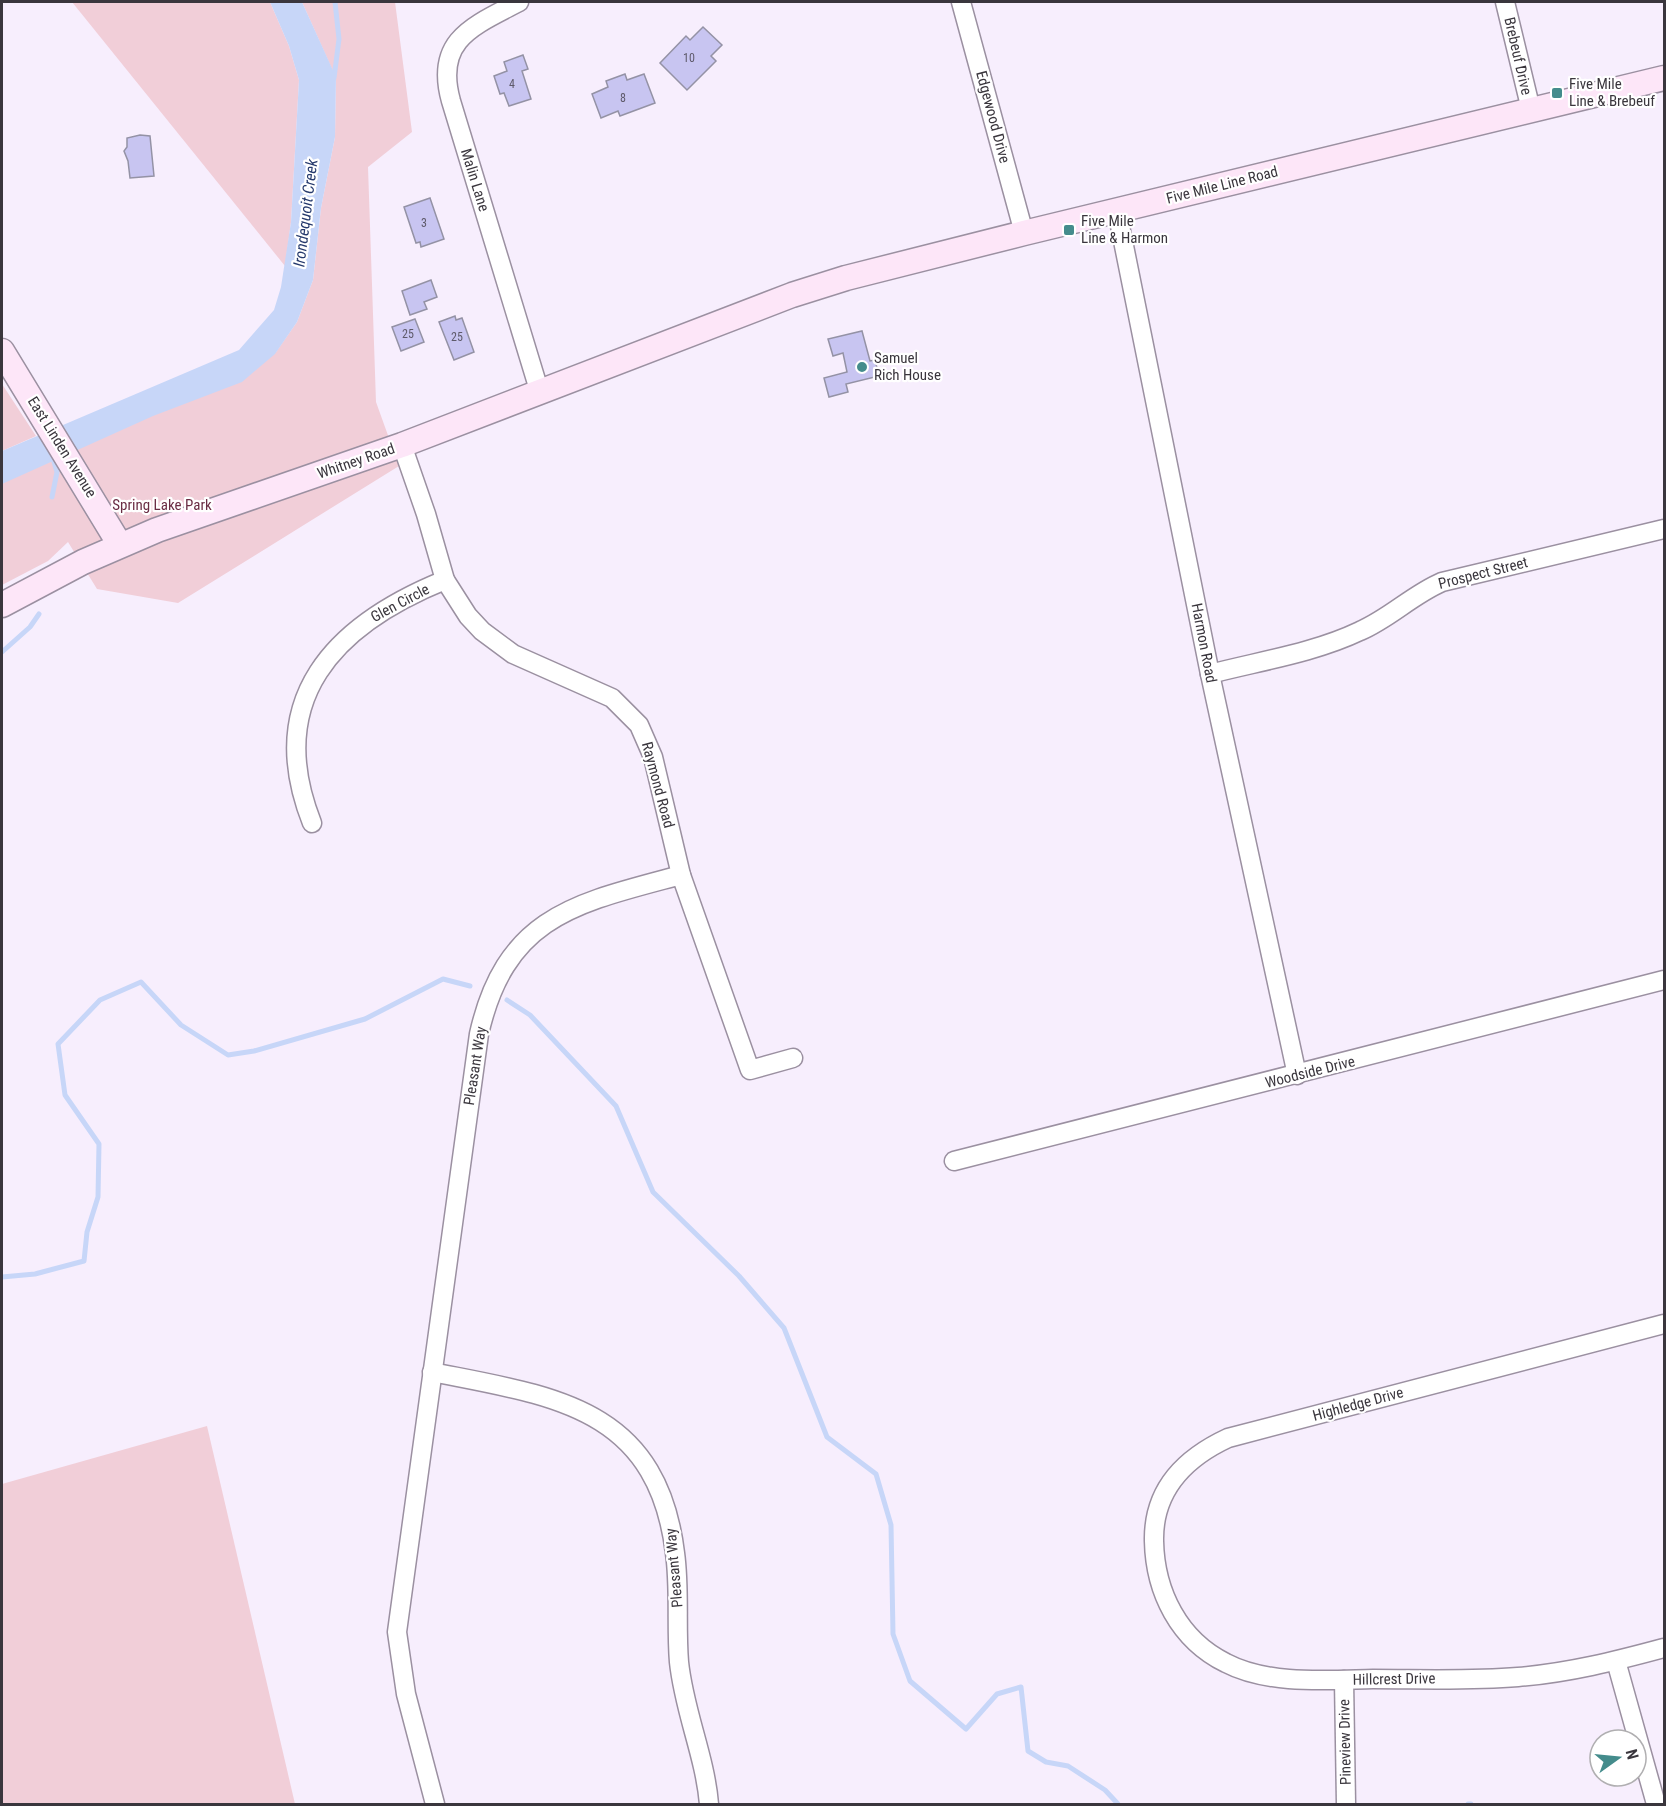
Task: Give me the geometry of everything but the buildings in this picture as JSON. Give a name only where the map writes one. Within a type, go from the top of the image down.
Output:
[{"type":"main road","name":"Five Mile Line Road","points":[[714,324],[846,278],[1665,78]]},
{"type":"main road","name":"Whitney Road","points":[[2,605],[120,545],[402,445],[714,324]]},
{"type":"main road","name":"East Linden Avenue","points":[[8,361],[120,545]]},
{"type":"street","name":"Malin Lane","points":[[519,2],[480,22],[460,37],[448,57],[446,72],[451,101],[539,390]]},
{"type":"street","name":"Edgewood Drive","points":[[961,2],[1024,233]]},
{"type":"street","name":"Brebeuf Drive","points":[[1505,2],[1531,111]]},
{"type":"street","name":"Harmon Road","points":[[1117,211],[1210,674],[1297,1075]]},
{"type":"street","name":"Raymond Road","points":[[402,445],[426,514],[444,580],[468,616],[497,643],[538,667],[597,690],[628,711],[639,725],[653,757],[681,876],[750,1070],[794,1058]]},
{"type":"street","name":"Prospect Street","points":[[1210,674],[1342,639],[1382,619],[1421,591],[1442,582],[1665,530]]},
{"type":"street","name":"Glen Circle","points":[[312,823],[300,786],[296,742],[306,700],[314,681],[325,662],[357,627],[393,603],[444,580]]},
{"type":"street","name":"Pleasant Way","points":[[435,1804],[406,1694],[397,1632],[478,1034],[493,987],[522,943],[559,914],[598,897],[681,876]]},
{"type":"street","name":"Woodside Drive","points":[[954,1161],[1665,980]]},
{"type":"street","name":"Highledge Drive","points":[[1160,1586],[1154,1563],[1154,1531],[1160,1502],[1176,1474],[1201,1451],[1228,1438],[1665,1324]]},
{"type":"street","name":"Pleasant Way","points":[[432,1372],[525,1391],[565,1402],[601,1421],[617,1434],[650,1471],[670,1522],[678,1577],[679,1663],[685,1699],[708,1788],[709,1804]]},
{"type":"street","name":"Hillcrest Drive","points":[[1160,1586],[1179,1624],[1202,1648],[1226,1664],[1248,1672],[1279,1677],[1344,1680],[1517,1677],[1616,1661],[1665,1648]]},
{"type":"street","points":[[1616,1661],[1656,1804]]},
{"type":"street","name":"Pineview Drive","points":[[1344,1680],[1346,1804]]},
{"type":"green space","points":[[72,2],[270,2],[289,46],[299,80],[291,222],[285,266]]},
{"type":"green space","name":"Spring Lake Park","points":[[302,2],[395,2],[412,132],[368,167],[376,402],[399,466],[178,603],[97,589],[68,542],[48,561],[2,585],[2,467],[276,352],[297,322],[313,280],[321,208],[335,137],[336,78]]},
{"type":"green space","points":[[2,384],[36,436],[2,451]]},
{"type":"green space","points":[[207,1426],[295,1804],[2,1804],[2,1484]]},
{"type":"water","name":"Irondequoit Creek","points":[[270,2],[302,2],[336,77],[335,137],[321,208],[313,280],[297,322],[275,354],[242,382],[153,416],[2,484],[2,451],[239,350],[274,310],[281,287],[291,222],[299,80],[289,46]]},
{"type":"waterway","points":[[334,78],[339,39],[335,2]]},
{"type":"waterway","points":[[52,455],[57,472],[52,497]]},
{"type":"waterway","points":[[2,652],[30,627],[39,614]]},
{"type":"waterway","points":[[2,1277],[35,1274],[84,1261],[87,1232],[98,1197],[99,1144],[65,1095],[58,1044],[100,1000],[141,982],[181,1025],[228,1055],[254,1051],[365,1019],[443,979],[470,986]]},
{"type":"waterway","points":[[507,1000],[530,1015],[616,1106],[653,1192],[739,1276],[784,1328],[827,1437],[876,1474],[891,1525],[893,1634],[910,1681],[966,1729],[997,1694],[1021,1687],[1028,1751],[1046,1762],[1068,1766],[1105,1790],[1118,1804]]},
{"type":"place","name":"Five Mile Line & Brebeuf","points":[[1557,93]]},
{"type":"place","name":"Five Mile Line & Harmon","points":[[1069,230]]},
{"type":"place","name":"Samuel Rich House","points":[[862,367]]}]
